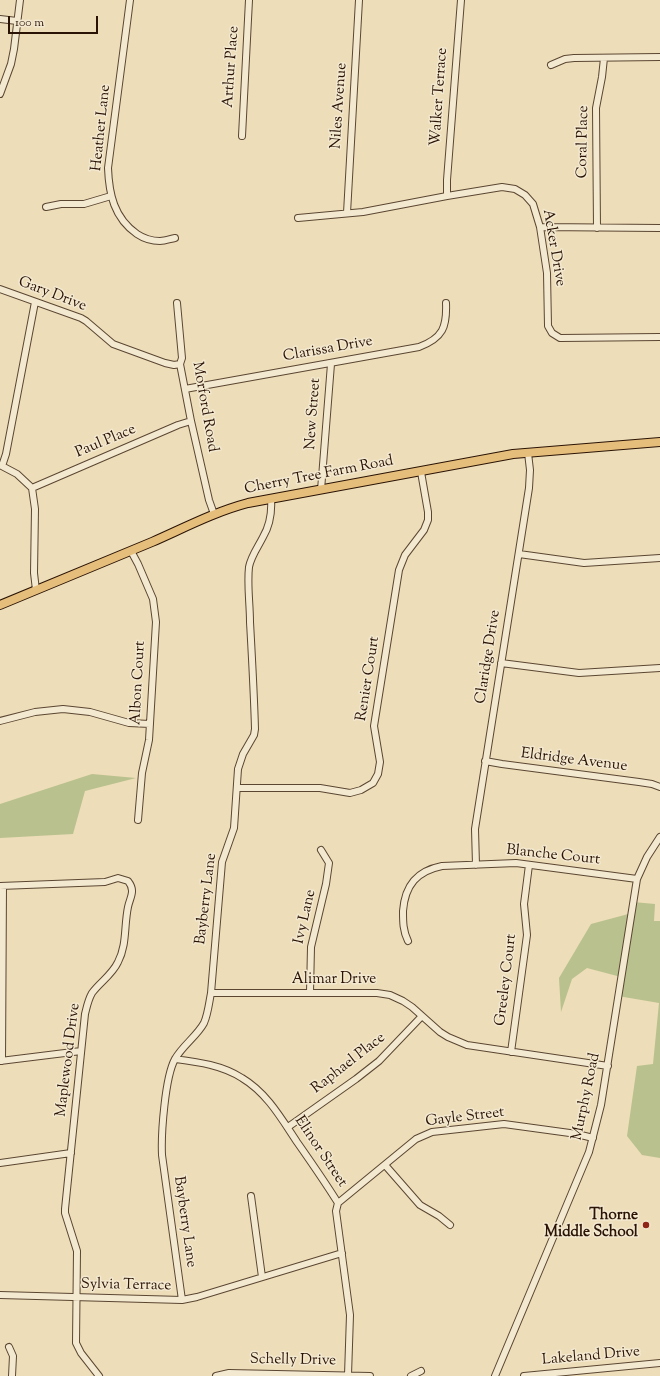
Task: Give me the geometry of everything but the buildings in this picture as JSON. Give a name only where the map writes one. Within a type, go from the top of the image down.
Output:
[{"type":"main road","name":"Cherry Tree Farm Road","points":[[0,605],[131,551],[214,514],[235,507],[498,456],[660,442]]},
{"type":"street","points":[[0,94],[11,64],[14,50],[20,0]]},
{"type":"street","name":"Heather Lane","points":[[130,0],[108,168],[111,196],[118,214],[124,222],[140,236],[160,241],[175,238]]},
{"type":"street","name":"Arthur Place","points":[[242,136],[250,0]]},
{"type":"street","name":"Niles Avenue","points":[[347,213],[360,0]]},
{"type":"street","name":"Walker Terrace","points":[[447,196],[461,0]]},
{"type":"street","points":[[0,19],[17,21]]},
{"type":"street","points":[[551,65],[569,58],[660,57]]},
{"type":"street","name":"Coral Place","points":[[597,228],[596,108],[604,58]]},
{"type":"street","name":"Acker Drive","points":[[298,218],[363,212],[502,187],[515,189],[525,195],[533,204],[540,227],[547,273],[548,326],[552,333],[560,338],[660,337]]},
{"type":"street","points":[[46,207],[61,204],[84,204],[111,196]]},
{"type":"street","points":[[540,227],[660,228]]},
{"type":"street","name":"Gary Drive","points":[[0,289],[86,321],[113,344],[165,363],[174,365],[180,364]]},
{"type":"street","points":[[35,302],[6,454],[1,465],[17,474],[32,488],[35,509],[34,574],[36,590]]},
{"type":"street","name":"Morford Road","points":[[177,303],[182,358],[180,364],[191,421],[214,514]]},
{"type":"street","name":"Clarissa Drive","points":[[185,389],[396,352],[427,344],[437,336],[444,326],[446,319],[446,303]]},
{"type":"street","name":"New Street","points":[[321,490],[331,364]]},
{"type":"street","name":"Paul Place","points":[[32,488],[178,425],[191,421]]},
{"type":"street","name":"Claridge Drive","points":[[476,865],[475,829],[529,488],[530,470],[528,453]]},
{"type":"street","name":"Renier Court","points":[[237,788],[320,788],[350,793],[367,787],[376,778],[380,769],[380,762],[374,726],[399,570],[405,555],[424,530],[428,520],[421,472]]},
{"type":"street","name":"Bayberry Lane","points":[[182,1300],[162,1147],[169,1074],[175,1059],[185,1044],[199,1030],[204,1022],[211,993],[222,862],[234,828],[237,772],[241,758],[254,735],[254,680],[249,584],[250,566],[253,555],[270,521],[272,509],[271,499]]},
{"type":"street","name":"Albon Court","points":[[131,551],[153,599],[155,611],[149,745],[142,769],[138,820]]},
{"type":"street","points":[[519,554],[584,563],[660,558]]},
{"type":"street","points":[[501,663],[579,674],[660,668]]},
{"type":"street","points":[[0,721],[35,712],[64,709],[90,712],[129,723],[150,724]]},
{"type":"street","name":"Eldridge Avenue","points":[[485,761],[639,782],[660,787]]},
{"type":"street","name":"Murphy Road","points":[[495,1376],[586,1159],[593,1138],[602,1105],[637,879],[647,857],[660,837]]},
{"type":"street","name":"Ivy Lane","points":[[310,992],[311,947],[326,884],[329,863],[321,850]]},
{"type":"street","name":"Blanche Court","points":[[408,941],[403,930],[404,903],[407,891],[416,878],[423,872],[434,868],[516,863],[637,879]]},
{"type":"street","name":"Greeley Court","points":[[511,1052],[527,935],[524,904],[529,865]]},
{"type":"street","name":"Maplewood Drive","points":[[1,886],[105,882],[118,878],[124,879],[131,886],[133,894],[128,908],[122,954],[114,969],[96,988],[89,999],[85,1014],[65,1214],[77,1251],[76,1343],[81,1353],[99,1376]]},
{"type":"street","points":[[1,886],[1,1061],[81,1051]]},
{"type":"street","name":"Alimar Drive","points":[[211,993],[310,992],[377,993],[390,995],[403,1001],[440,1032],[458,1042],[475,1047],[608,1066]]},
{"type":"street","name":"Raphael Place","points":[[288,1127],[379,1061],[422,1016]]},
{"type":"street","name":"Elinor Street","points":[[175,1059],[217,1066],[242,1077],[263,1094],[288,1127],[338,1203],[336,1211],[350,1315],[348,1375]]},
{"type":"street","name":"Gayle Street","points":[[338,1203],[416,1139],[432,1132],[504,1124],[577,1134],[593,1138]]},
{"type":"street","points":[[0,1163],[71,1153]]},
{"type":"street","points":[[385,1165],[420,1205],[439,1216],[450,1225]]},
{"type":"street","points":[[251,1196],[262,1277]]},
{"type":"street","name":"Sylvia Terrace","points":[[0,1295],[182,1300],[197,1297],[342,1253]]},
{"type":"street","points":[[9,1347],[13,1356],[12,1376]]},
{"type":"street","name":"Lakeland Drive","points":[[524,1376],[660,1363]]},
{"type":"street","points":[[598,1369],[599,1376]]},
{"type":"street","points":[[411,1376],[421,1371]]},
{"type":"street","name":"Schelly Drive","points":[[216,1376],[230,1373],[370,1376]]},
{"type":"green space","points":[[92,774],[136,778],[85,791],[73,834],[0,838],[0,804]]},
{"type":"green space","points":[[633,902],[655,904],[654,921],[660,921],[660,1158],[642,1155],[627,1136],[637,1066],[653,1064],[659,1003],[618,996],[621,977],[587,968],[572,979],[561,1012],[559,978],[591,924],[632,913]]},
{"type":"place","name":"Thorne Middle School","points":[[646,1225]]}]
